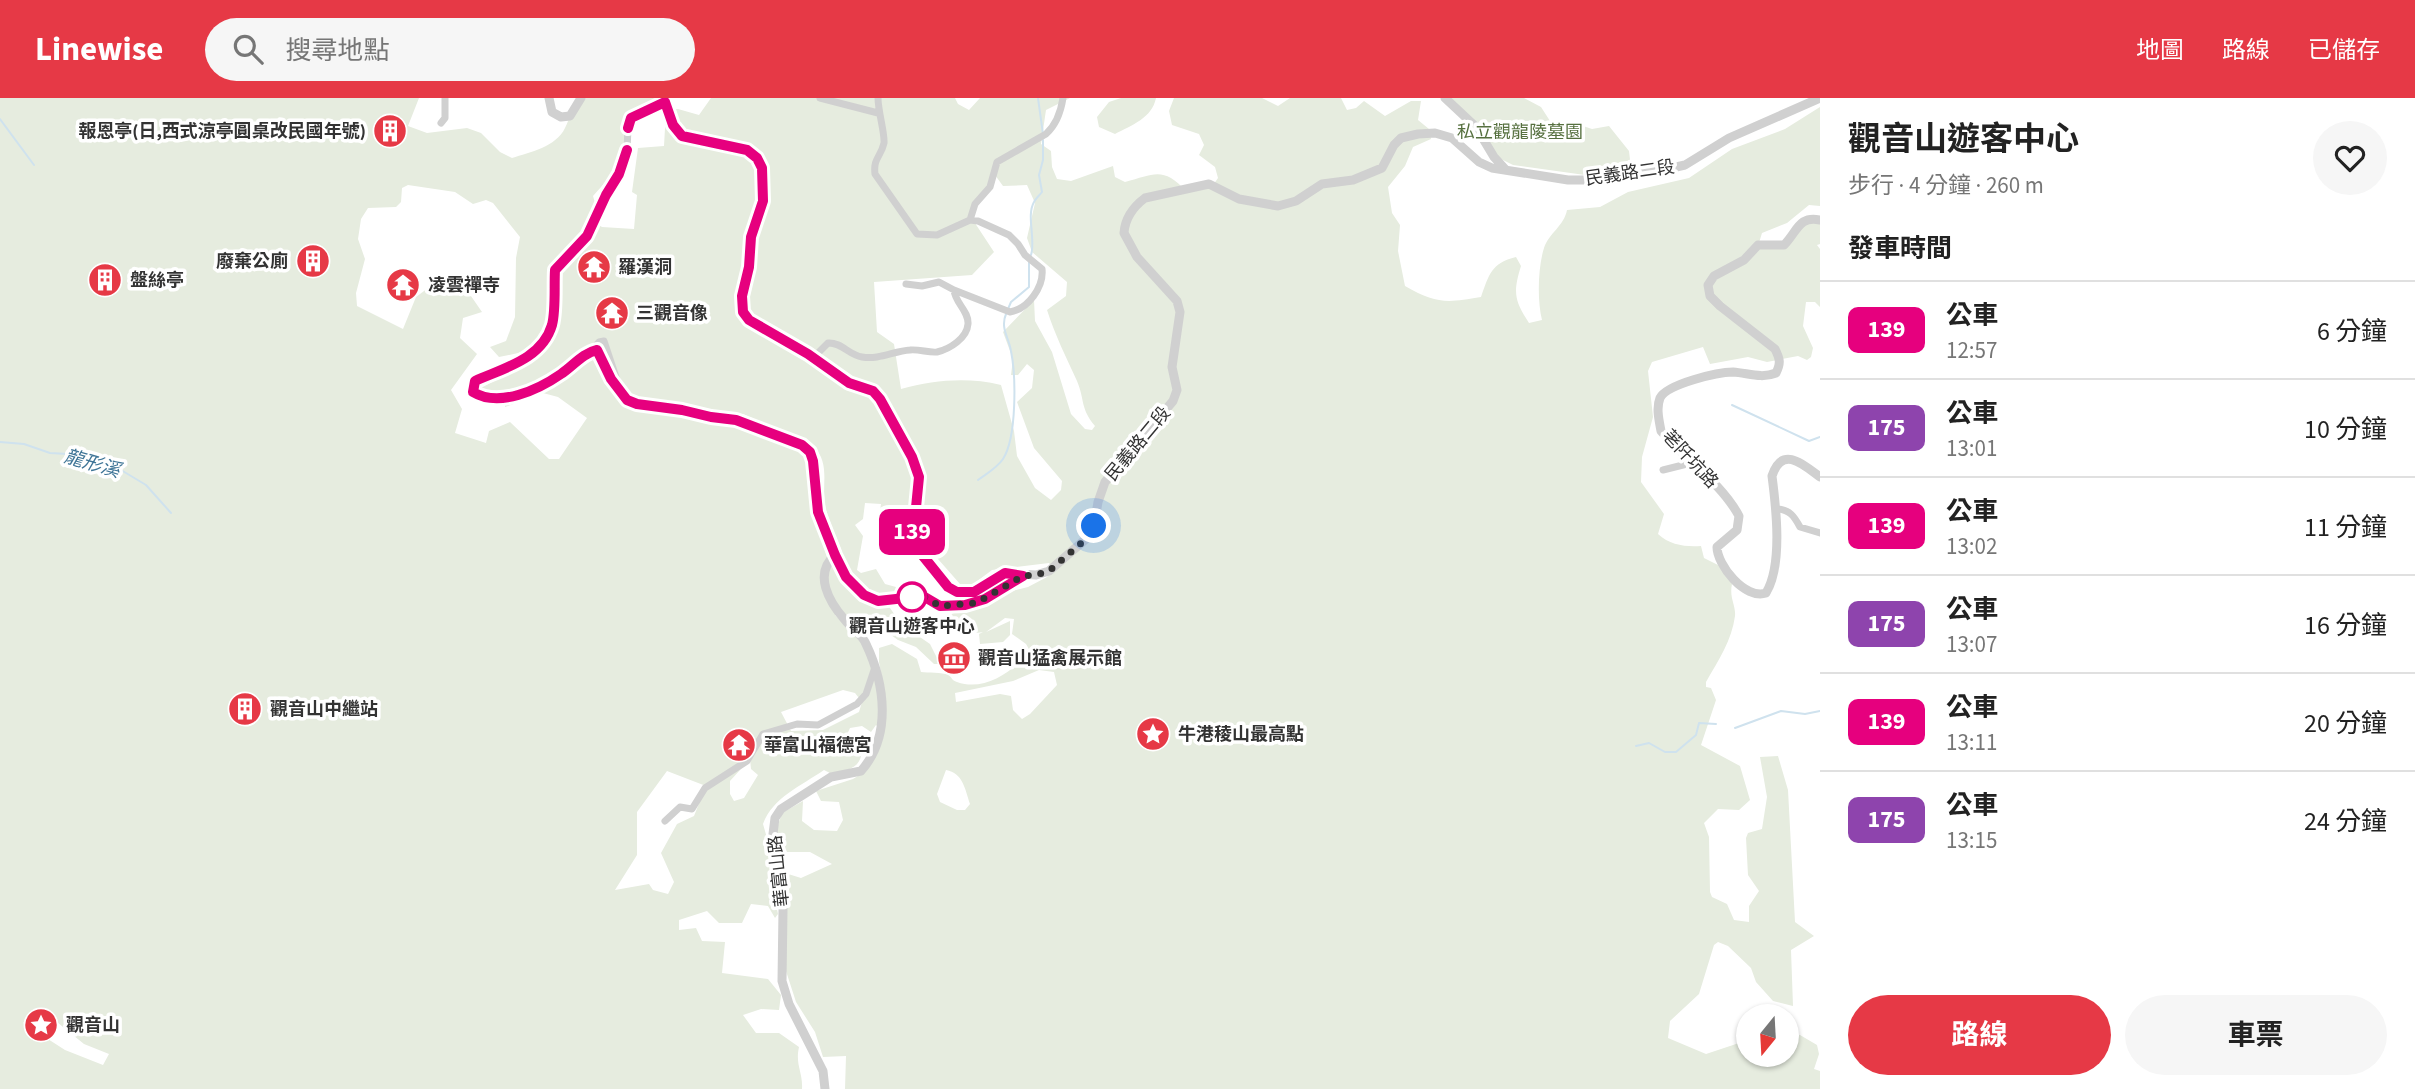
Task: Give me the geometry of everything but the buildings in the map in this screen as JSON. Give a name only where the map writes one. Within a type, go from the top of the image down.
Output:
[{"type":"street","points":[[441,123],[445,118],[445,98]]},
{"type":"street","points":[[549,98],[552,112],[561,117],[570,116],[581,98]]},
{"type":"street","points":[[820,98],[878,113]]},
{"type":"street","points":[[878,98],[884,144],[873,163],[875,174],[917,234],[937,235],[970,220],[978,221],[1009,235],[1024,255],[1042,269],[1043,277],[1033,298],[1017,311],[1007,311],[939,282],[922,286],[906,284]]},
{"type":"street","points":[[970,220],[975,204],[990,187],[997,162],[1051,129],[1062,108],[1063,98]]},
{"type":"street","points":[[1446,98],[1476,127],[1505,169]]},
{"type":"street","name":"民義路二段","points":[[1023,576],[1049,571],[1087,538],[1094,526],[1105,482],[1165,414],[1177,390],[1172,368],[1180,312],[1177,301],[1137,257],[1124,233],[1124,225],[1136,204],[1145,198],[1209,184],[1249,202],[1267,206],[1286,205],[1322,184],[1353,180],[1382,168],[1394,145],[1401,138],[1418,134],[1435,133],[1452,138],[1479,162],[1492,168],[1568,180],[1685,166],[1730,138],[1820,98]]},
{"type":"street","points":[[665,100],[673,125],[682,136],[747,150],[757,158],[762,168],[763,201],[751,237],[749,267],[742,296],[743,312],[762,330],[813,358],[849,383],[873,391],[880,399],[912,457],[919,477],[913,538],[919,551],[948,587],[957,592],[974,592],[1005,573],[1023,576],[985,599],[965,605],[940,606],[923,596],[878,601],[864,595],[853,586],[835,555],[818,512],[810,452],[802,445],[736,420],[637,404],[627,400],[620,389],[604,341],[599,342],[561,374],[537,388],[495,399],[473,392],[475,381],[512,367],[538,348],[552,324],[555,270],[587,236],[619,174],[627,150],[631,118],[665,100]]},
{"type":"street","name":"荖阡坑路","points":[[1820,220],[1806,219],[1797,226],[1784,245],[1758,245],[1744,260],[1714,276],[1708,285],[1710,296],[1720,306],[1775,349],[1780,358],[1776,373],[1768,376],[1715,373],[1697,378],[1664,393],[1658,409],[1661,431],[1680,447],[1691,463],[1727,497],[1739,516],[1737,530],[1717,547],[1717,555],[1739,584],[1748,591],[1761,595],[1766,593],[1773,581],[1777,509],[1772,476],[1779,463],[1790,458],[1798,460],[1820,477]]},
{"type":"street","points":[[813,358],[828,343],[864,358],[911,350],[937,352],[949,347],[960,340],[968,322],[955,298],[954,290]]},
{"type":"street","points":[[1663,470],[1691,463]]},
{"type":"street","points":[[1777,509],[1793,514],[1800,527],[1820,533]]},
{"type":"street","name":"華富山路","points":[[825,1089],[822,1071],[789,1004],[782,981],[783,910],[781,878],[773,834],[775,818],[781,809],[831,777],[856,773],[865,766],[882,726],[884,712],[875,666],[866,643],[844,620],[829,596],[823,573],[827,562],[835,555]]},
{"type":"street","points":[[665,821],[680,807],[692,809],[705,788],[747,761],[755,744],[764,734],[797,724],[818,725],[857,704],[866,694],[875,666]]},
{"type":"green space","points":[[0,98],[419,98],[408,126],[427,133],[467,128],[481,133],[500,152],[512,158],[542,148],[555,140],[565,128],[579,98],[663,98],[632,117],[618,168],[593,196],[596,206],[589,218],[602,227],[634,229],[637,195],[632,192],[638,148],[664,146],[666,110],[678,109],[699,115],[711,98],[955,98],[958,104],[969,110],[980,98],[1070,98],[1046,110],[1041,144],[1051,151],[1052,167],[1057,179],[1071,181],[1113,166],[1115,177],[1125,182],[1151,175],[1165,175],[1187,192],[1211,188],[1218,178],[1215,167],[1199,155],[1204,145],[1199,134],[1172,125],[1169,111],[1174,98],[1262,98],[1278,106],[1290,98],[1341,98],[1347,110],[1356,108],[1364,101],[1385,116],[1411,101],[1421,101],[1418,120],[1429,129],[1431,139],[1413,147],[1405,166],[1388,187],[1392,213],[1400,225],[1398,251],[1405,286],[1434,299],[1481,297],[1496,266],[1516,257],[1521,266],[1516,296],[1529,323],[1542,320],[1539,274],[1542,256],[1546,243],[1563,221],[1567,210],[1600,207],[1628,192],[1689,178],[1732,149],[1785,129],[1820,107],[1820,206],[1809,205],[1787,223],[1762,233],[1758,246],[1789,242],[1801,224],[1820,219],[1820,244],[1817,245],[1820,249],[1820,307],[1815,302],[1806,302],[1803,326],[1813,348],[1811,357],[1807,360],[1798,356],[1767,362],[1748,357],[1710,364],[1703,347],[1652,362],[1648,371],[1653,417],[1642,457],[1641,482],[1664,514],[1658,534],[1678,544],[1701,546],[1704,558],[1722,567],[1732,584],[1735,612],[1733,625],[1724,650],[1706,682],[1706,687],[1711,688],[1716,700],[1701,745],[1740,766],[1750,800],[1739,810],[1718,809],[1704,823],[1709,837],[1710,892],[1712,897],[1727,904],[1734,920],[1749,922],[1749,906],[1759,891],[1748,875],[1746,838],[1748,833],[1762,829],[1767,797],[1760,757],[1778,756],[1788,790],[1795,922],[1814,936],[1791,950],[1793,1004],[1773,1001],[1756,982],[1751,968],[1728,946],[1718,942],[1714,945],[1699,994],[1670,1021],[1668,1038],[1706,1054],[1736,1044],[1736,1068],[1799,1068],[1800,1035],[1817,1045],[1819,1054],[1814,1069],[1820,1071],[1820,1089],[845,1089],[846,1056],[823,1057],[815,1032],[796,1002],[786,971],[785,873],[801,878],[832,864],[810,852],[785,852],[776,831],[782,813],[803,801],[802,821],[814,830],[837,831],[843,820],[839,802],[821,801],[816,791],[853,779],[866,771],[882,731],[876,725],[871,732],[862,726],[850,728],[845,739],[862,751],[855,766],[830,773],[824,770],[781,799],[763,824],[769,846],[778,914],[775,918],[768,906],[751,904],[742,923],[719,923],[707,911],[679,920],[679,930],[696,928],[702,941],[725,942],[722,973],[768,979],[781,995],[779,1010],[761,1009],[743,1015],[756,1033],[779,1033],[799,1047],[802,1089],[0,1089]],"holes":[[[995,175],[1003,186],[1027,185],[1035,203],[1027,238],[1032,252],[1067,282],[1066,296],[1047,310],[1077,381],[1085,409],[1095,426],[1092,430],[1085,429],[1071,414],[1052,352],[1035,321],[1034,300],[1003,332],[1013,359],[1011,375],[1018,375],[1027,364],[1034,370],[1032,388],[1017,402],[1034,448],[1062,481],[1061,490],[1051,500],[1035,488],[1017,456],[1014,431],[1001,385],[951,381],[901,389],[894,344],[877,332],[874,282],[972,275],[994,252],[971,217]],[[408,185],[455,192],[473,204],[486,200],[493,203],[520,237],[516,258],[515,317],[506,341],[490,347],[499,357],[523,352],[514,370],[481,388],[481,400],[505,393],[505,407],[543,393],[558,397],[587,418],[559,459],[549,459],[510,422],[489,431],[486,443],[455,433],[462,409],[451,390],[477,354],[460,338],[463,318],[482,312],[462,283],[456,284],[453,290],[432,285],[416,297],[403,329],[357,306],[356,293],[365,259],[358,239],[361,219],[368,208],[396,207],[401,202],[402,188]],[[744,299],[755,324],[795,342],[855,381],[848,387],[802,353],[760,334],[739,317]],[[743,414],[813,446],[819,453],[824,468],[824,501],[843,556],[827,557],[813,514],[812,466],[808,457],[740,424]],[[865,503],[881,504],[880,511],[896,521],[890,532],[892,542],[923,542],[960,584],[972,585],[992,570],[1049,563],[1053,568],[1047,577],[1028,587],[1003,593],[949,615],[963,631],[983,632],[979,634],[980,644],[1003,642],[1010,635],[1010,621],[986,632],[1005,618],[1014,619],[1012,634],[1026,644],[1030,651],[998,678],[967,684],[955,681],[945,674],[921,672],[917,659],[892,644],[879,648],[885,694],[862,643],[835,615],[836,608],[859,622],[870,620],[898,640],[916,647],[934,664],[940,664],[930,644],[901,624],[888,605],[896,587],[885,584],[876,569],[861,573],[857,570],[863,536],[855,525],[863,519]],[[1039,670],[1054,672],[1057,685],[1022,719],[1013,710],[1011,696],[1000,694],[956,702],[955,693],[1013,681]],[[843,690],[855,693],[862,702],[859,712],[823,730],[791,731],[781,712]],[[750,759],[751,769],[758,775],[744,798],[734,801],[730,794],[730,781]],[[946,770],[960,778],[970,804],[965,810],[957,810],[940,802],[937,794]],[[667,771],[706,786],[694,816],[677,824],[661,853],[674,882],[668,894],[653,890],[649,884],[615,890],[637,855],[637,812]],[[47,1014],[84,1044],[109,1054],[103,1065],[65,1050],[23,1023],[31,1015]]]},
{"type":"green space","points":[[1121,98],[1156,98],[1146,116],[1115,134],[1099,127],[1097,117],[1109,102]]},
{"type":"green space","name":"私立觀龍陵墓園","points":[[1450,98],[1524,98],[1541,107],[1550,121],[1568,129],[1580,125],[1592,129],[1609,126],[1629,151],[1631,168],[1585,175],[1513,165],[1497,157]]},
{"type":"waterway","points":[[1038,98],[1043,134]]},
{"type":"waterway","points":[[0,119],[34,165]]},
{"type":"waterway","points":[[1031,255],[1032,208],[1042,192],[1039,175],[1043,160],[1043,140]]},
{"type":"waterway","points":[[1008,309],[1011,302],[1029,287],[1029,261]]},
{"type":"waterway","points":[[978,480],[1003,459],[1011,436],[1014,375],[1004,328],[1006,314]]},
{"type":"waterway","points":[[1732,405],[1809,441],[1820,437]]},
{"type":"waterway","name":"龍形溪","points":[[0,442],[24,444],[50,453],[68,454],[116,467],[146,485],[171,513]]},
{"type":"waterway","points":[[1735,728],[1781,711],[1805,714],[1820,711]]},
{"type":"waterway","points":[[1636,746],[1649,743],[1665,752],[1676,752],[1696,735],[1699,723],[1716,724]]},
{"type":"bus line","name":"139","points":[[627,150],[619,174],[587,236],[555,270],[552,324],[547,334],[538,348],[512,367],[475,381],[473,392],[495,399],[537,388],[561,374],[590,351],[597,350],[611,379],[627,400],[637,404],[736,420],[802,445],[810,452],[818,512],[846,577],[864,595],[878,601],[923,596],[940,606],[965,605],[985,599],[1023,576],[1005,573],[974,592],[957,592],[948,587],[919,551],[913,538],[919,477],[903,439],[880,399],[873,391],[849,383],[808,354],[762,330],[743,312],[742,296],[749,267],[751,237],[763,201],[762,168],[757,158],[747,150],[682,136],[673,125],[665,102],[638,113],[631,118],[628,128]]},
{"type":"place","name":"報恩亭(日,西式涼亭圓桌改民國年號)","points":[[390,131]]},
{"type":"place","name":"廢棄公廁","points":[[313,261]]},
{"type":"place","name":"羅漢洞","points":[[594,267]]},
{"type":"place","name":"盤絲亭","points":[[105,280]]},
{"type":"place","name":"凌雲禪寺","points":[[403,285]]},
{"type":"place","name":"三觀音像","points":[[612,313]]},
{"type":"place","name":"觀音山遊客中心","points":[[912,597]]},
{"type":"place","name":"觀音山猛禽展示館","points":[[954,658]]},
{"type":"place","name":"觀音山中繼站","points":[[245,709]]},
{"type":"place","name":"牛港稜山最高點","points":[[1153,734]]},
{"type":"place","name":"華富山福德宮","points":[[739,745]]},
{"type":"place","name":"觀音山","points":[[41,1025]]},
{"type":"route","points":[[912,597],[906,598],[923,596],[940,606],[948,607],[976,603],[1023,576],[1049,571],[1087,538],[1094,526]]}]
